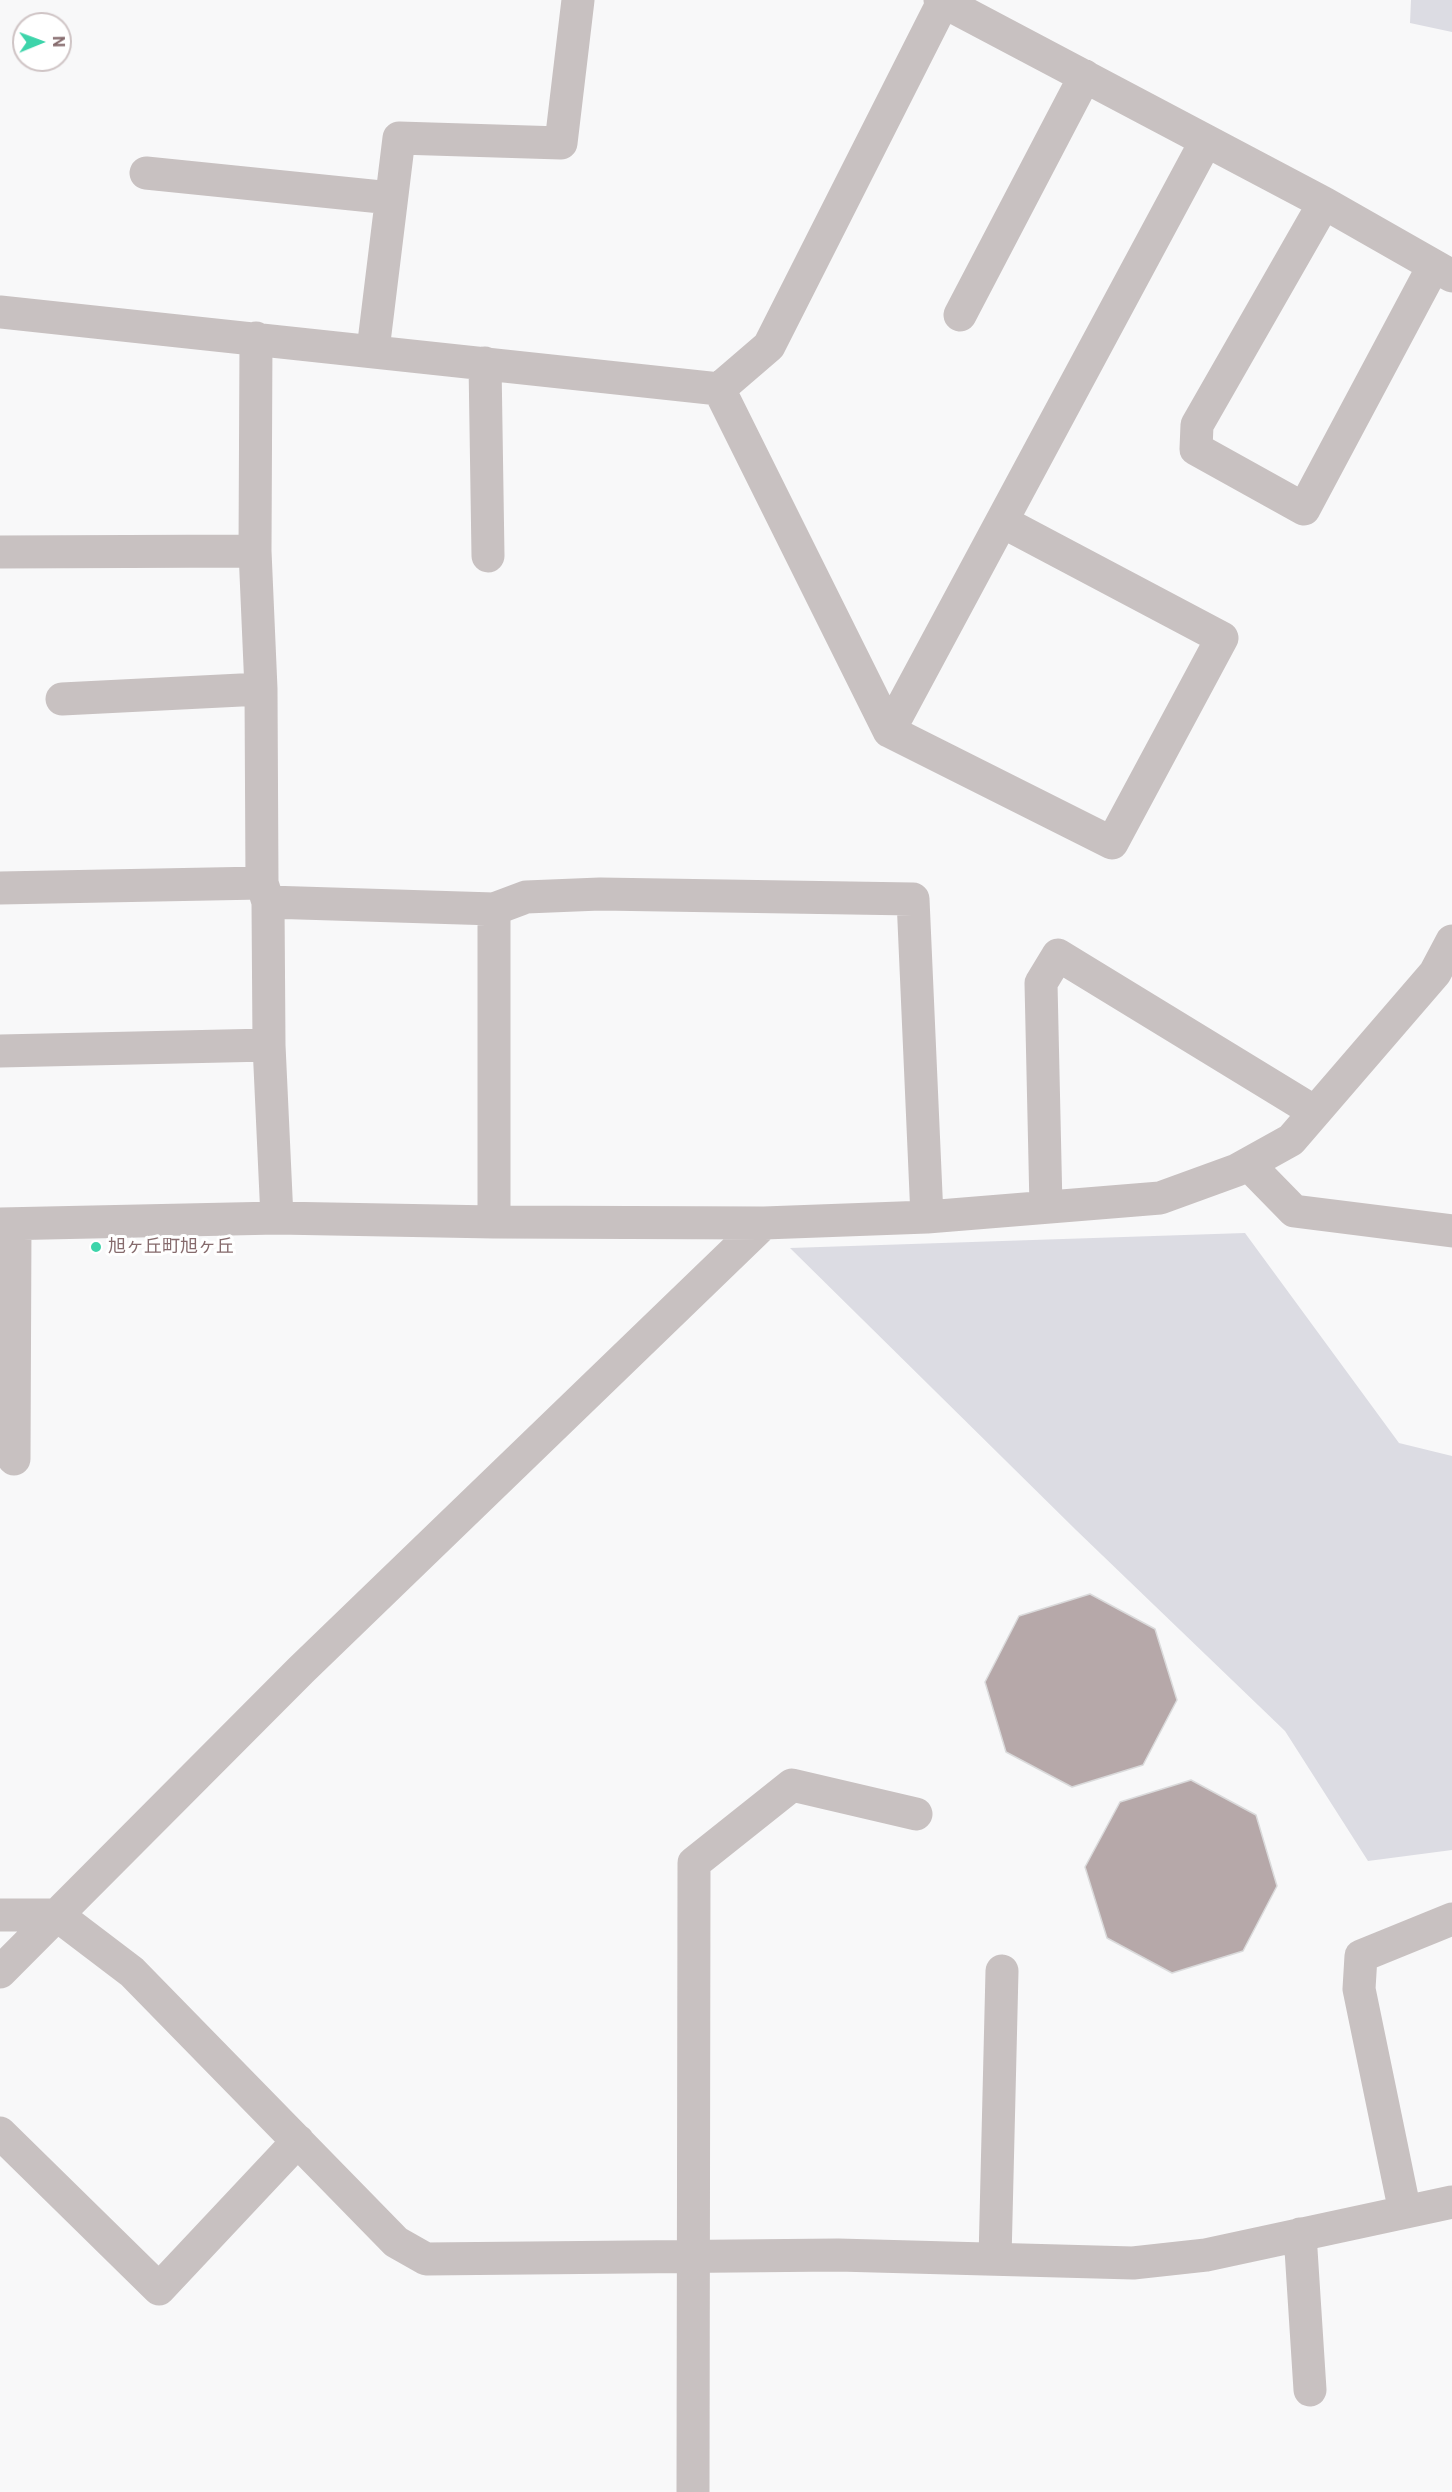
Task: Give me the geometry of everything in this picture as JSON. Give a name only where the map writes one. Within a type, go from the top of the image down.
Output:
[{"type":"street","points":[[373,350],[399,138],[561,143],[578,0]]},
{"type":"street","points":[[0,312],[373,350],[719,389],[769,346],[942,1],[1324,203],[1443,271],[1304,509],[1196,449],[1197,425],[1324,203]]},
{"type":"street","points":[[960,315],[1085,76]]},
{"type":"street","points":[[889,731],[1206,141]]},
{"type":"street","points":[[146,173],[391,198]]},
{"type":"street","points":[[256,338],[255,551],[261,689],[269,1045],[278,1218]]},
{"type":"street","points":[[484,363],[488,556]]},
{"type":"street","points":[[719,389],[889,731],[1112,843],[1222,638],[1003,522]]},
{"type":"street","points":[[0,552],[255,551]]},
{"type":"street","points":[[62,699],[261,689]]},
{"type":"street","points":[[0,888],[265,892],[494,909],[526,897],[600,894],[913,899],[927,1217]]},
{"type":"street","points":[[494,909],[494,1222]]},
{"type":"street","points":[[14,1459],[8,1224],[278,1218],[494,1222],[764,1222],[927,1217],[1160,1198],[1248,1164],[1291,1140],[1436,973],[1452,941]]},
{"type":"street","points":[[1046,1207],[1041,983],[1058,955],[1315,1112]]},
{"type":"street","points":[[0,1051],[269,1045]]},
{"type":"street","points":[[1248,1164],[1294,1211],[1452,1231]]},
{"type":"street","points":[[0,1972],[301,1670],[764,1222]]},
{"type":"street","points":[[693,2492],[694,1863],[792,1785],[916,1814]]},
{"type":"street","points":[[0,1915],[57,1915],[132,1972],[396,2242],[426,2259],[838,2255],[1133,2263],[1206,2255],[1452,2202]]},
{"type":"street","points":[[1405,2212],[1359,1989],[1361,1956],[1452,1918]]},
{"type":"street","points":[[995,2259],[1002,1971]]},
{"type":"street","points":[[0,2133],[159,2289],[298,2141]]},
{"type":"street","points":[[1300,2234],[1310,2390]]},
{"type":"shaded area","points":[[1411,0],[1452,0],[1452,32],[1410,23]]},
{"type":"shaded area","points":[[1245,1233],[1399,1443],[1452,1456],[1452,1850],[1368,1861],[1285,1731],[1076,1530],[790,1248]]},
{"type":"building","points":[[1090,1594],[1155,1629],[1177,1700],[1143,1765],[1072,1787],[1006,1752],[985,1682],[1019,1616]]},
{"type":"building","points":[[1191,1780],[1256,1815],[1277,1886],[1243,1951],[1172,1973],[1107,1938],[1085,1867],[1120,1802]]},
{"type":"place","name":"旭ヶ丘町旭ヶ丘","points":[[96,1247]]}]
